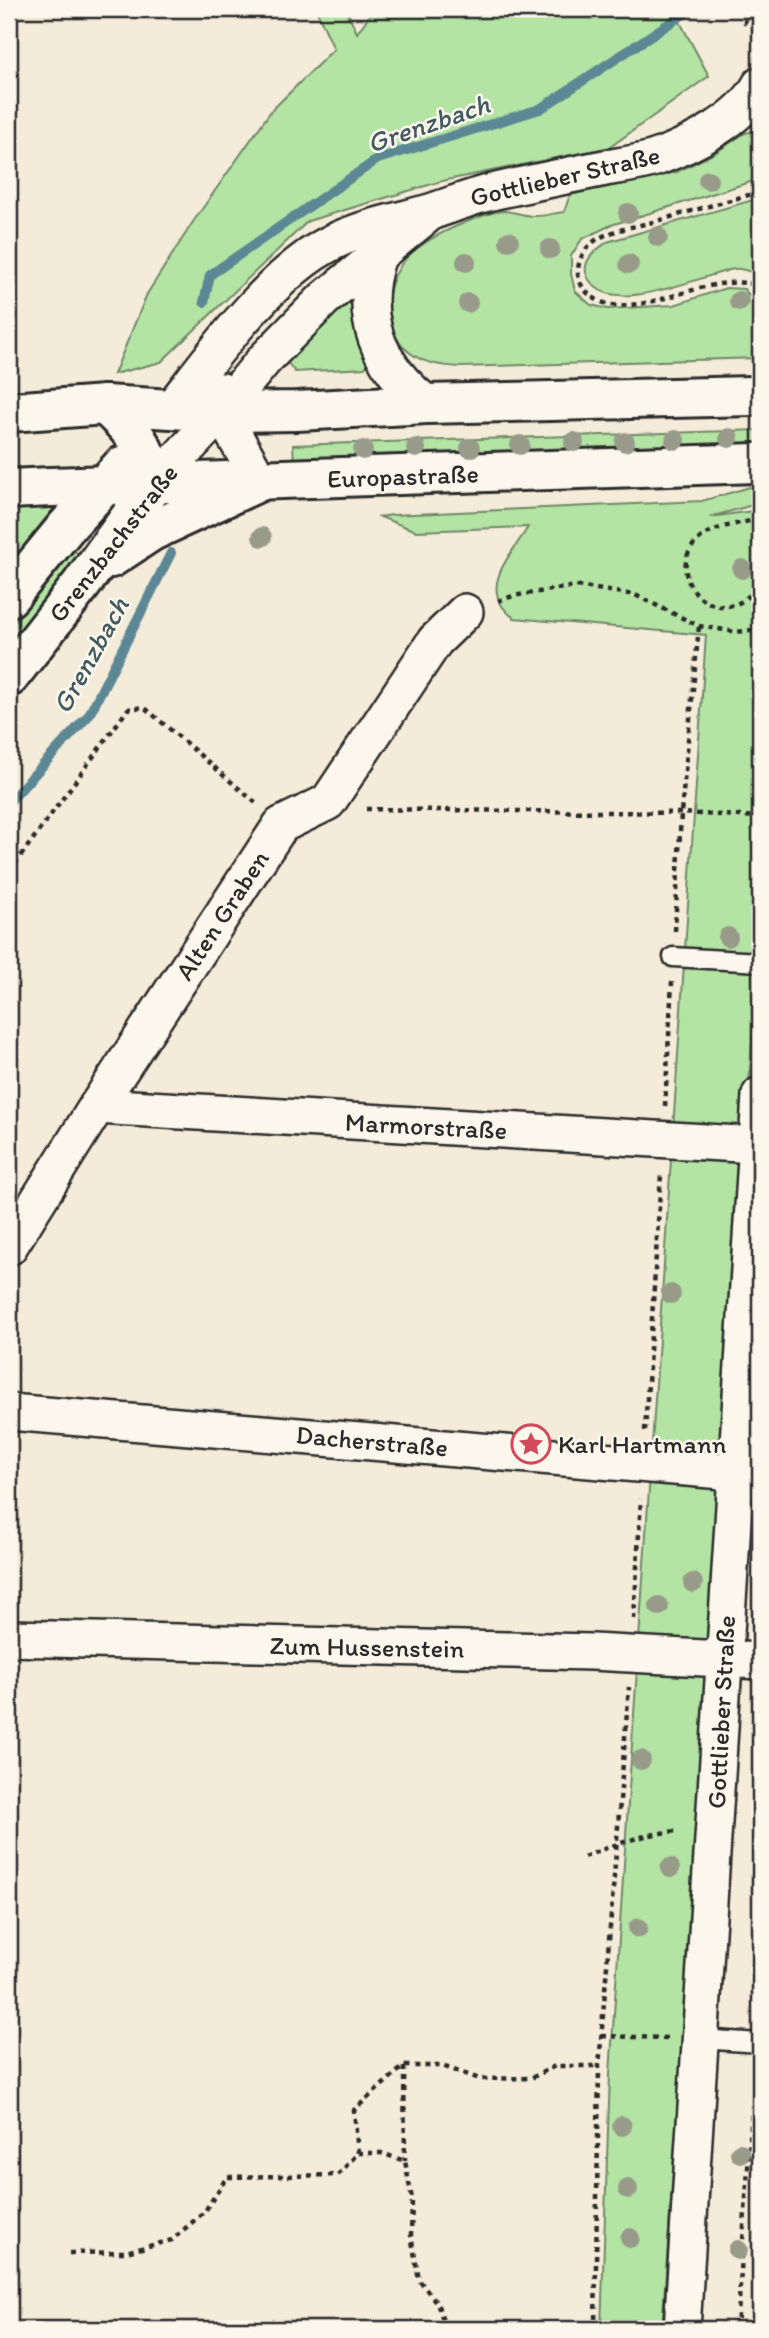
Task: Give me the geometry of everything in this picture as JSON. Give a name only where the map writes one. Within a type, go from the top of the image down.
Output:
[{"type":"main road","points":[[9,412],[105,405],[221,412],[297,411],[427,404],[752,396]]},
{"type":"main road","points":[[105,405],[127,425],[142,444],[155,484]]},
{"type":"main road","name":"Grenzbachstraße","points":[[9,597],[67,526],[171,409]]},
{"type":"main road","name":"Europastraße","points":[[9,488],[756,463]]},
{"type":"main road","points":[[80,585],[123,550],[152,531],[260,481]]},
{"type":"main road","name":"Grenzbachstraße","points":[[9,677],[155,484]]},
{"type":"street","name":"Gottlieber Straße","points":[[171,409],[226,338],[271,290],[330,243],[378,225],[493,192],[656,158],[703,136],[758,96]]},
{"type":"street","name":"Gottlieber Straße","points":[[221,412],[264,360],[324,299],[431,211]]},
{"type":"street","points":[[378,256],[370,279],[369,306],[374,333],[382,355],[395,375],[427,404]]},
{"type":"street","points":[[226,338],[221,412],[260,481]]},
{"type":"street","name":"Grenzbachstraße","points":[[155,484],[221,412]]},
{"type":"street","points":[[328,802],[435,640],[465,612]]},
{"type":"street","name":"Alten Graben","points":[[9,1247],[97,1106],[281,825],[328,802]]},
{"type":"street","name":"Gottlieber Straße","points":[[682,2329],[760,1095]]},
{"type":"street","name":"Marmorstraße","points":[[97,1106],[663,1140],[757,1162]]},
{"type":"street","name":"Dacherstraße","points":[[9,1412],[735,1472]]},
{"type":"street","name":"Zum Hussenstein","points":[[9,1638],[632,1653],[760,1661]]},
{"type":"lane","points":[[673,957],[760,962]]},
{"type":"lane","points":[[700,2039],[758,2043]]},
{"type":"path","points":[[746,9],[745,23],[760,28]]},
{"type":"path","points":[[760,192],[629,228],[596,240],[582,254],[578,272],[581,284],[591,297],[608,304],[625,306],[659,301],[705,286],[742,281],[759,285],[760,289]]},
{"type":"path","points":[[759,519],[710,532],[697,541],[689,553],[686,568],[689,585],[698,597],[709,605],[727,606],[740,602],[753,594],[760,580]]},
{"type":"path","points":[[465,612],[513,596],[576,586],[635,595],[699,626],[737,632],[760,629]]},
{"type":"path","points":[[595,2329],[599,2066],[632,1653],[681,813],[699,626]]},
{"type":"path","points":[[9,872],[128,709],[144,707],[281,825]]},
{"type":"path","points":[[328,802],[354,809],[681,813],[760,817]]},
{"type":"path","points":[[584,1857],[617,1843],[659,1832],[714,1829]]},
{"type":"path","points":[[737,2329],[760,1985]]},
{"type":"path","points":[[602,2036],[700,2039]]},
{"type":"path","points":[[69,2253],[126,2252],[172,2239],[205,2211],[227,2177],[338,2175],[358,2153],[354,2110],[404,2066],[442,2066],[480,2079],[531,2078],[555,2066],[599,2066]]},
{"type":"path","points":[[404,2066],[405,2161],[412,2199],[411,2235],[419,2280],[437,2303],[443,2320]]},
{"type":"path","points":[[358,2153],[381,2153],[405,2161]]},
{"type":"green space","points":[[316,9],[346,9],[357,33],[374,9],[673,9],[709,76],[610,147],[442,181],[308,221],[161,362],[114,374],[147,294],[193,222],[271,111],[334,49]]},
{"type":"green space","points":[[760,130],[760,179],[611,225],[582,239],[571,256],[571,274],[575,291],[591,305],[608,309],[674,305],[726,288],[744,289],[755,302],[756,325],[760,325],[760,358],[460,367],[421,359],[409,352],[394,333],[388,310],[395,275],[407,257],[432,238],[473,219],[496,212],[536,216],[564,212],[570,195],[677,172],[715,153],[745,133]]},
{"type":"green space","points":[[760,198],[760,275],[744,269],[734,269],[638,295],[618,295],[602,291],[587,276],[587,262],[594,252],[607,242]]},
{"type":"green space","points":[[343,300],[353,305],[358,333],[370,360],[365,368],[295,372],[284,358]]},
{"type":"green space","points":[[760,430],[760,445],[305,461],[294,461],[293,445]]},
{"type":"green space","points":[[760,484],[760,503],[710,517],[760,510],[760,926],[662,2329],[601,2329],[610,2074],[706,635],[514,618],[497,596],[497,584],[500,572],[528,527],[416,531],[380,517],[702,501]]},
{"type":"green space","points":[[9,509],[53,509],[9,565]]},
{"type":"green space","points":[[72,548],[79,555],[9,645],[9,629]]},
{"type":"waterway","name":"Grenzbach","points":[[204,302],[210,275],[378,159],[540,109],[691,9]]},
{"type":"waterway","name":"Grenzbach","points":[[9,802],[89,715],[171,553]]},
{"type":"place","name":"Karl Hartmann","points":[[531,1444]]}]
